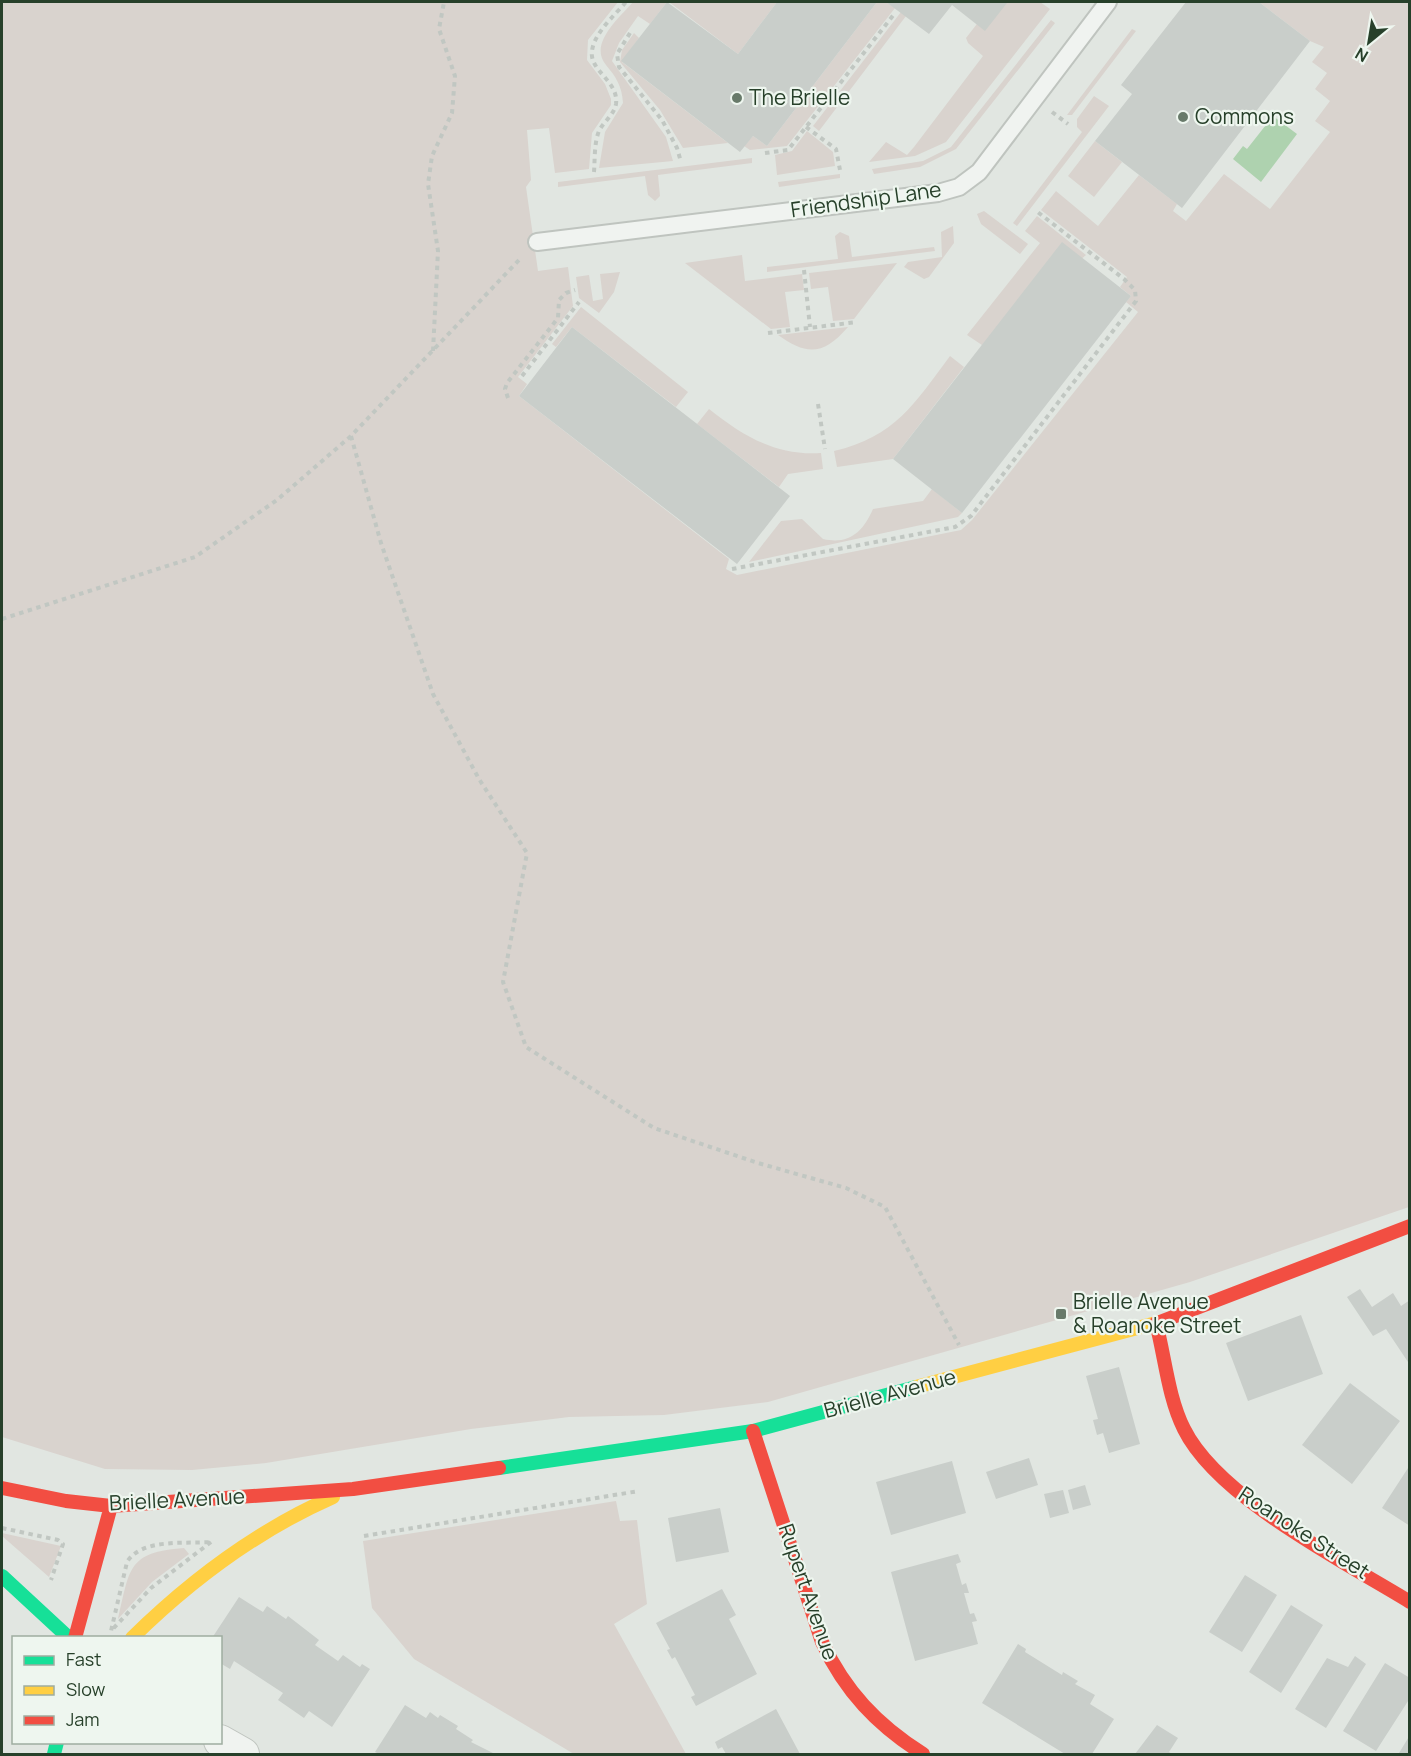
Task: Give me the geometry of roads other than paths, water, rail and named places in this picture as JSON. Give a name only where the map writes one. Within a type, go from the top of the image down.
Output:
[{"type":"street","name":"Brielle Avenue","points":[[2,1488],[66,1501],[111,1506],[353,1489],[753,1431],[1156,1323],[1410,1226]]},
{"type":"street","name":"Roanoke Street","points":[[1156,1323],[1184,1430],[1204,1459],[1240,1493],[1410,1602]]},
{"type":"street","name":"Rupert Avenue","points":[[753,1431],[822,1642],[832,1665],[855,1701],[892,1735],[923,1755]]},
{"type":"street","name":"Brielle Avenue","points":[[134,1636],[202,1573],[264,1531],[353,1489]]},
{"type":"street","points":[[76,1636],[111,1506]]},
{"type":"street","points":[[2,1575],[67,1636]]},
{"type":"street","points":[[222,1742],[243,1755]]},
{"type":"lane","name":"Friendship Lane","points":[[537,242],[917,195],[959,187],[979,172],[1108,2]]},
{"type":"place","name":"The Brielle","points":[[737,98]]},
{"type":"place","name":"Commons","points":[[1183,117]]},
{"type":"place","name":"Brielle Avenue & Roanoke Street","points":[[1061,1314]]}]
